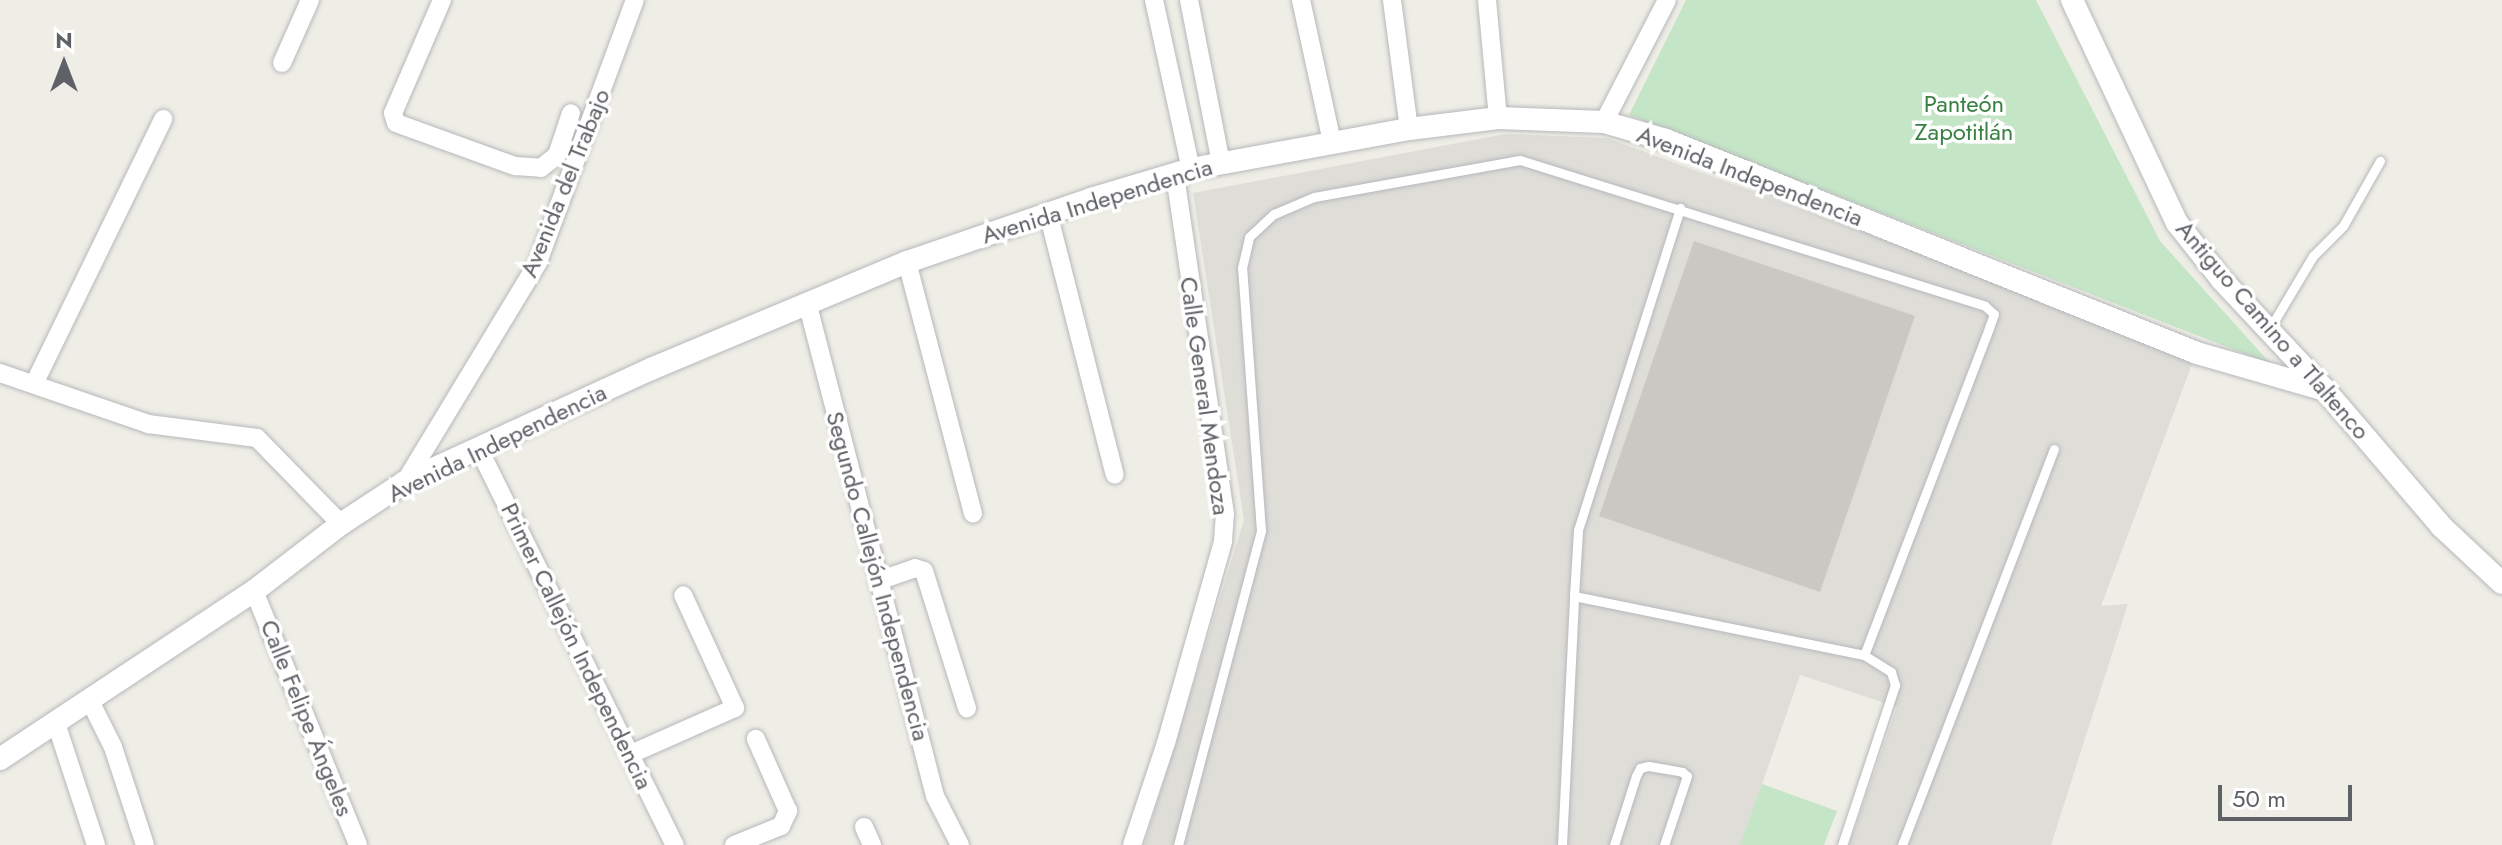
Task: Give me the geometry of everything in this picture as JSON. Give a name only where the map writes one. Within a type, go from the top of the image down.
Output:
[{"type":"street","points":[[282,63],[310,0]]},
{"type":"street","points":[[442,0],[393,113],[396,123],[515,166],[541,168],[557,155],[571,113]]},
{"type":"street","name":"Avenida del Trabajo","points":[[405,482],[538,262],[635,0]]},
{"type":"street","name":"Calle General Mendoza","points":[[1132,845],[1166,743],[1223,541],[1225,514],[1188,277],[1183,171],[1154,0]]},
{"type":"street","points":[[1189,0],[1221,163]]},
{"type":"street","points":[[1301,0],[1332,142]]},
{"type":"street","points":[[1392,0],[1409,129]]},
{"type":"street","points":[[1487,0],[1498,118]]},
{"type":"street","points":[[1604,122],[1667,0]]},
{"type":"street","name":"Antiguo Camino a Tlaltenco","points":[[2072,0],[2177,223],[2441,526],[2502,583]]},
{"type":"street","name":"Avenida Independencia","points":[[0,759],[254,591],[341,524],[405,482],[478,447],[807,302],[907,262],[1048,213],[1183,171],[1409,129],[1498,118],[1604,122],[1666,140],[2197,353],[2325,390]]},
{"type":"street","points":[[34,384],[163,119]]},
{"type":"street","points":[[1048,213],[1115,475]]},
{"type":"street","points":[[907,262],[973,513]]},
{"type":"street","name":"Segundo Callejón Independencia","points":[[807,302],[935,796],[960,845]]},
{"type":"street","points":[[0,373],[148,424],[257,438],[341,524]]},
{"type":"street","name":"Primer Callejón Independencia","points":[[478,447],[675,845]]},
{"type":"street","points":[[878,581],[915,568],[924,571],[967,708]]},
{"type":"street","name":"Calle Felipe Ángeles","points":[[254,591],[358,845]]},
{"type":"street","points":[[631,754],[735,708],[683,595]]},
{"type":"street","points":[[90,701],[113,747],[145,845]]},
{"type":"street","points":[[56,723],[96,845]]},
{"type":"street","points":[[734,845],[781,826],[788,811],[756,739]]},
{"type":"street","points":[[864,827],[872,845]]},
{"type":"lane","points":[[1178,845],[1261,531],[1242,268],[1249,237],[1274,214],[1314,197],[1520,160],[1985,306],[1994,314],[1864,655]]},
{"type":"lane","points":[[2269,331],[2313,256],[2343,226],[2380,161]]},
{"type":"lane","points":[[1562,845],[1578,530],[1680,208]]},
{"type":"lane","points":[[1902,845],[2054,449]]},
{"type":"lane","points":[[1574,596],[1864,655],[1891,672],[1895,685],[1842,845]]},
{"type":"lane","points":[[1614,845],[1636,776],[1640,768],[1649,766],[1682,772],[1687,776],[1664,845]]},
{"type":"shaded area","points":[[1505,134],[1607,138],[2196,354],[2101,606],[2128,604],[2051,845],[1849,845],[1897,707],[1800,675],[1741,845],[1144,845],[1244,520],[1193,193]]},
{"type":"green space","name":"Panteón Zapotitlán","points":[[1686,0],[2036,0],[2160,241],[2271,364],[1629,115]]},
{"type":"green space","points":[[1762,784],[1837,811],[1824,845],[1740,845]]},
{"type":"building","points":[[1694,241],[1915,316],[1820,592],[1599,516]]}]
